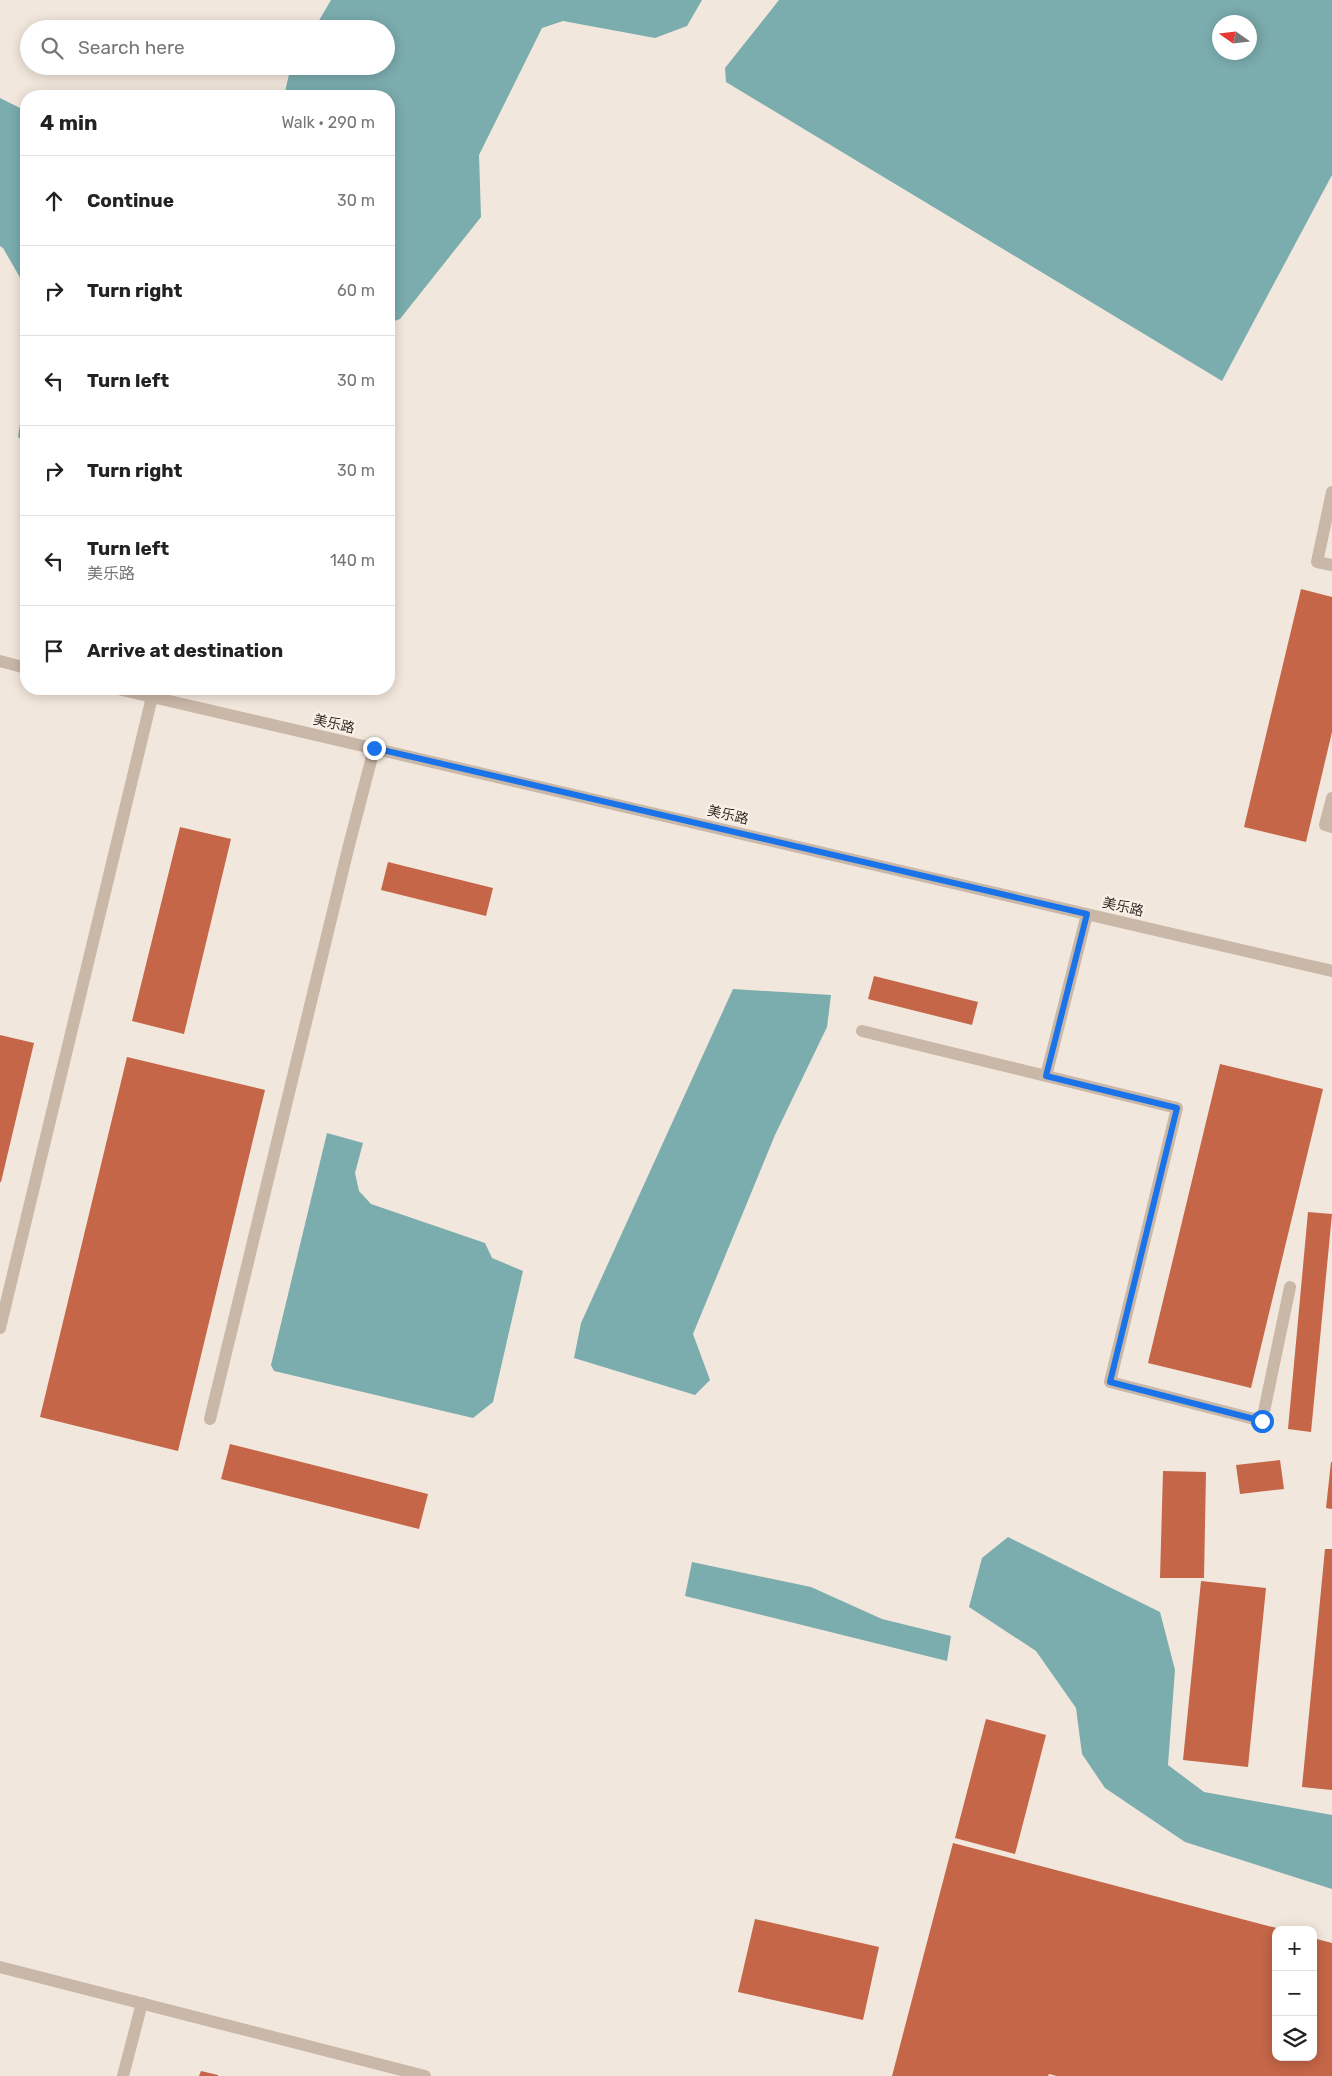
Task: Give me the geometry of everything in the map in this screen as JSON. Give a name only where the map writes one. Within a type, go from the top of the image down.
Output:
[{"type":"street","points":[[1332,492],[1318,562],[1332,565]]},
{"type":"street","points":[[0,661],[20,666]]},
{"type":"street","name":"美乐路","points":[[144,695],[1332,971]]},
{"type":"street","points":[[0,1328],[152,697]]},
{"type":"street","points":[[210,1419],[374,748]]},
{"type":"street","points":[[1332,798],[1326,825],[1332,827]]},
{"type":"street","points":[[1046,1076],[1087,914]]},
{"type":"street","points":[[862,1031],[1177,1108],[1110,1382],[1262,1421],[1290,1287]]},
{"type":"street","points":[[0,1967],[418,2075]]},
{"type":"street","points":[[123,2076],[142,2003]]},
{"type":"water","points":[[331,0],[702,0],[687,26],[655,38],[563,21],[542,28],[479,155],[481,217],[400,319],[395,321],[395,90],[285,90],[289,75],[395,75],[395,20],[319,20]]},
{"type":"water","points":[[779,0],[1332,0],[1332,175],[1222,381],[726,82],[725,68]]},
{"type":"water","points":[[0,98],[20,108],[20,278],[0,246]]},
{"type":"water","points":[[733,989],[831,995],[827,1027],[775,1135],[693,1334],[710,1380],[695,1395],[574,1358],[581,1323]]},
{"type":"water","points":[[327,1133],[363,1143],[355,1173],[359,1191],[371,1204],[485,1243],[492,1258],[523,1271],[493,1402],[473,1418],[274,1371],[271,1365]]},
{"type":"water","points":[[1008,1537],[1160,1612],[1175,1670],[1168,1765],[1204,1792],[1332,1815],[1332,1889],[1185,1842],[1105,1788],[1082,1754],[1076,1708],[1036,1651],[969,1607],[982,1558]]},
{"type":"water","points":[[692,1562],[811,1587],[882,1619],[951,1636],[947,1661],[685,1596]]},
{"type":"building","points":[[1301,589],[1332,597],[1332,732],[1306,842],[1244,827]]},
{"type":"building","points":[[180,827],[231,839],[184,1034],[132,1021]]},
{"type":"building","points":[[388,862],[493,888],[486,916],[381,890]]},
{"type":"building","points":[[874,976],[978,1002],[972,1025],[868,999]]},
{"type":"building","points":[[0,1035],[34,1043],[1,1182],[0,1182]]},
{"type":"building","points":[[127,1057],[265,1090],[178,1451],[40,1417]]},
{"type":"building","points":[[1220,1064],[1323,1089],[1251,1388],[1148,1363]]},
{"type":"building","points":[[1308,1212],[1332,1214],[1311,1432],[1288,1429]]},
{"type":"building","points":[[230,1444],[428,1494],[419,1529],[221,1479]]},
{"type":"building","points":[[1280,1460],[1284,1489],[1240,1494],[1236,1465]]},
{"type":"building","points":[[1332,1462],[1332,1509],[1326,1508]]},
{"type":"building","points":[[1163,1471],[1206,1472],[1204,1578],[1160,1578]]},
{"type":"building","points":[[1325,1549],[1332,1549],[1332,1790],[1302,1787]]},
{"type":"building","points":[[1201,1581],[1266,1588],[1248,1767],[1183,1760]]},
{"type":"building","points":[[986,1719],[1046,1735],[1015,1854],[955,1838]]},
{"type":"building","points":[[953,1843],[1272,1927],[1272,2061],[1317,2061],[1317,1939],[1332,1943],[1332,2076],[1057,2076],[1049,2074],[1048,2076],[892,2076]]},
{"type":"building","points":[[755,1919],[879,1947],[863,2020],[738,1992]]},
{"type":"building","points":[[201,2071],[218,2075],[218,2076],[199,2076]]},
{"type":"route","points":[[374,748],[1087,914],[1046,1076],[1177,1108],[1110,1382],[1262,1421]]}]
